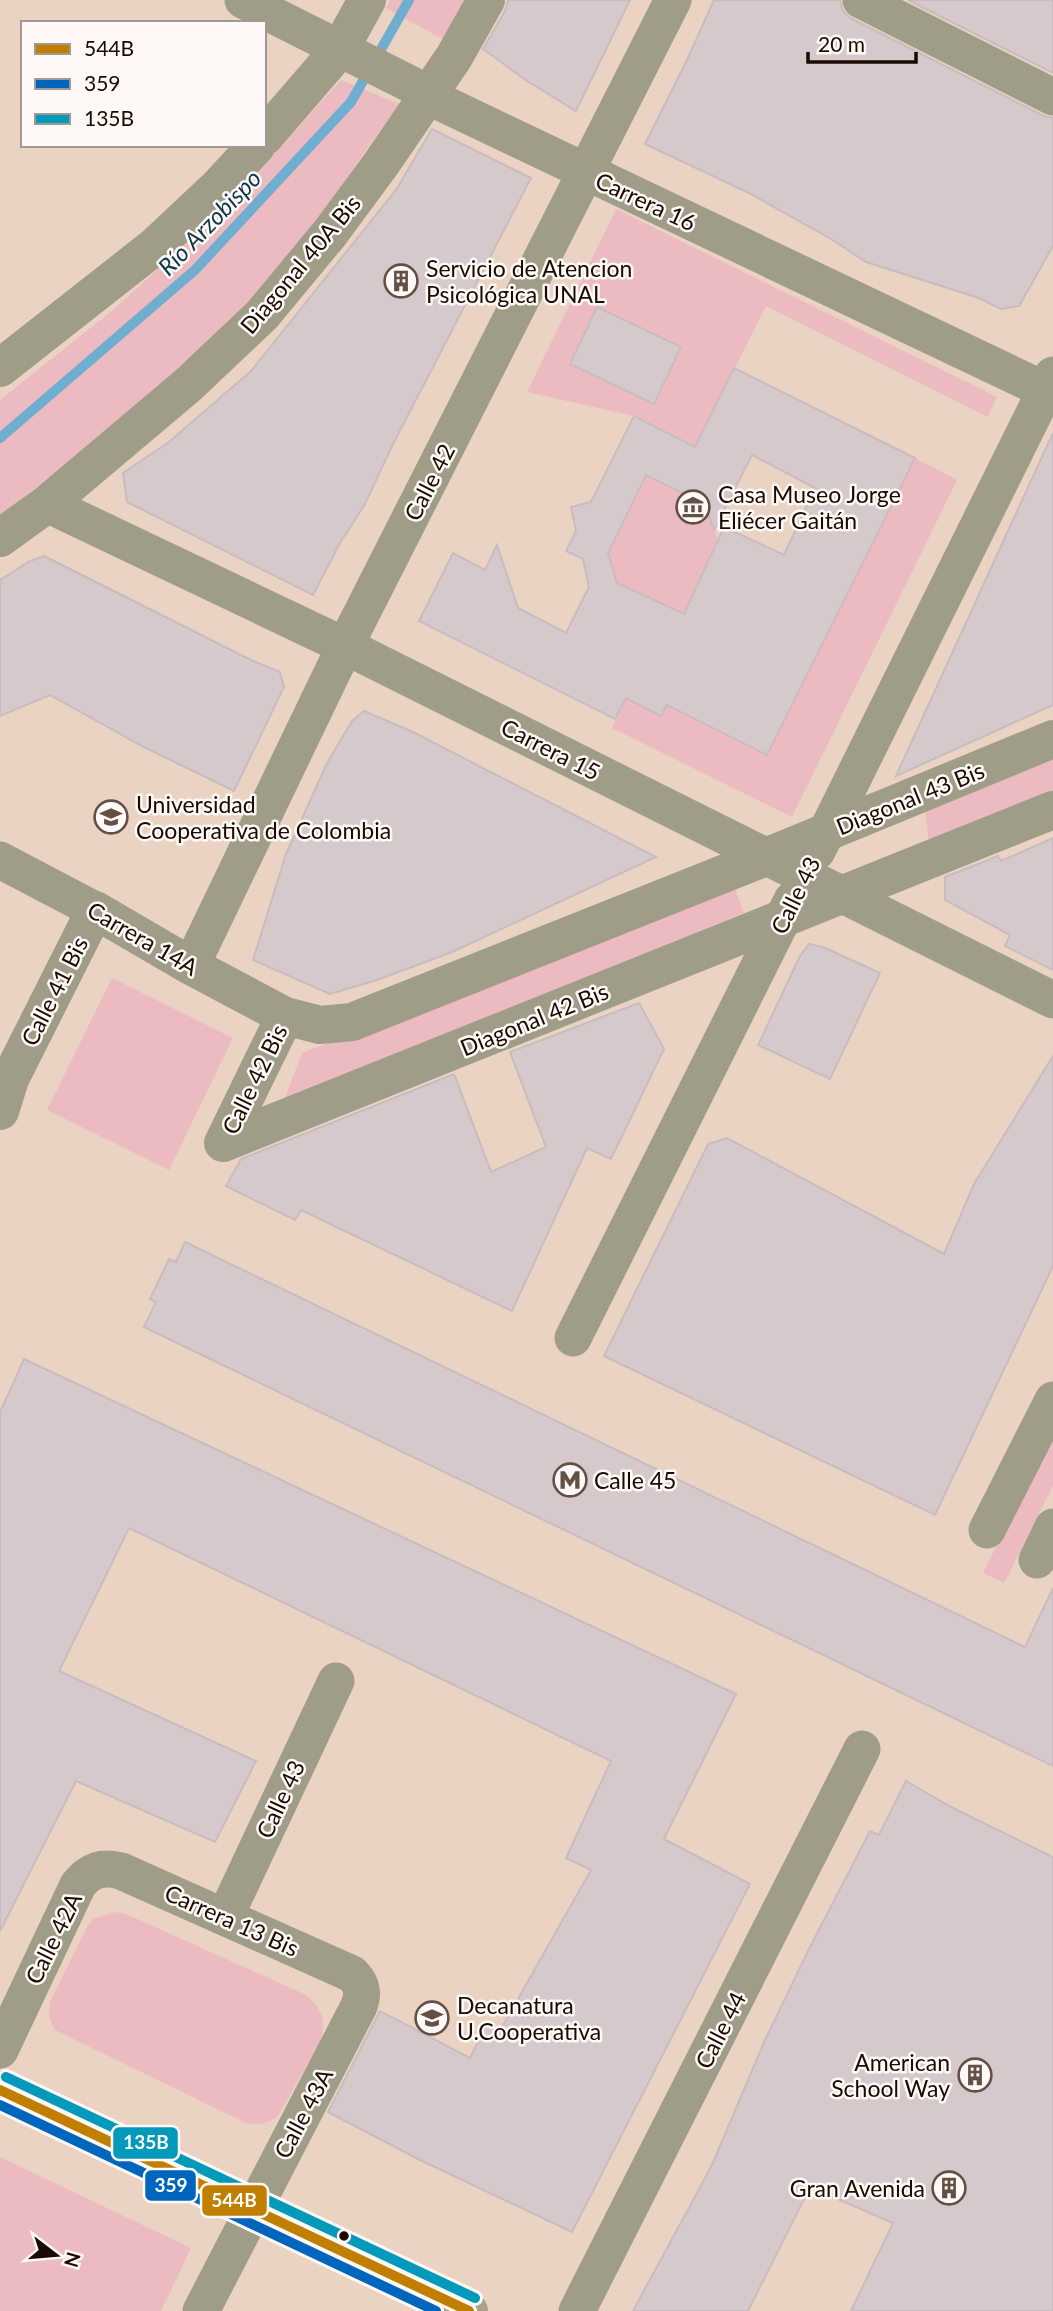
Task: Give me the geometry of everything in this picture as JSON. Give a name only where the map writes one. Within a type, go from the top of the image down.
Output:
[{"type":"main road","points":[[0,2090],[469,2311]]},
{"type":"street","name":"Carrera 16","points":[[243,0],[585,173],[1051,387]]},
{"type":"street","points":[[266,135],[346,52],[368,0]]},
{"type":"street","name":"Diagonal 40A Bis","points":[[0,538],[47,504],[188,385],[262,315],[330,233],[425,92],[454,57],[486,0]]},
{"type":"street","name":"Calle 42","points":[[191,966],[345,646],[673,0]]},
{"type":"street","points":[[861,0],[1053,97]]},
{"type":"street","points":[[0,368],[154,247],[219,186],[255,147]]},
{"type":"street","name":"Calle 43","points":[[573,1338],[1051,387]]},
{"type":"street","name":"Carrera 15","points":[[47,504],[345,646],[1053,1000]]},
{"type":"street","name":"Diagonal 43 Bis","points":[[766,857],[1053,739]]},
{"type":"street","points":[[845,895],[1053,810]]},
{"type":"street","points":[[285,1016],[320,1025],[352,1022],[766,857]]},
{"type":"street","name":"Carrera 14A","points":[[0,860],[285,1016]]},
{"type":"street","name":"Diagonal 42 Bis","points":[[223,1143],[845,895]]},
{"type":"street","name":"Calle 41 Bis","points":[[0,1111],[10,1079],[95,910]]},
{"type":"street","name":"Calle 42 Bis","points":[[223,1143],[285,1016]]},
{"type":"street","points":[[987,1530],[1053,1400]]},
{"type":"street","points":[[1037,1560],[1053,1527]]},
{"type":"street","name":"Calle 43","points":[[225,1917],[336,1681]]},
{"type":"street","name":"Calle 44","points":[[577,2311],[863,1749]]},
{"type":"street","name":"Carrera 13 Bis","points":[[95,1870],[109,1868],[121,1871],[352,1974],[362,1987]]},
{"type":"street","name":"Calle 42A","points":[[0,2050],[78,1885],[86,1875],[95,1870]]},
{"type":"street","name":"Calle 43A","points":[[201,2311],[359,2006],[362,1987]]},
{"type":"shaded area","points":[[390,0],[466,0],[444,40],[386,8]]},
{"type":"shaded area","points":[[341,80],[399,104],[269,288],[131,415],[0,515],[0,400],[113,310],[226,207]]},
{"type":"shaded area","points":[[616,209],[997,397],[988,417],[766,306],[695,447],[634,416],[527,392]],"holes":[[[597,307],[681,347],[654,404],[570,364]]]},
{"type":"shaded area","points":[[915,458],[957,480],[792,817],[612,728],[626,698],[661,716],[667,705],[767,755]]},
{"type":"shaded area","points":[[646,475],[705,504],[718,541],[684,614],[617,583],[608,553]]},
{"type":"shaded area","points":[[1053,756],[1053,792],[929,845],[925,808]]},
{"type":"shaded area","points":[[733,884],[744,913],[283,1103],[302,1053]]},
{"type":"shaded area","points":[[112,978],[233,1038],[169,1170],[47,1110]]},
{"type":"shaded area","points":[[1053,1432],[1053,1486],[1004,1583],[983,1573]]},
{"type":"shaded area","points":[[114,1912],[126,1914],[304,1994],[315,2004],[323,2021],[320,2042],[278,2116],[263,2123],[246,2123],[55,2030],[50,2015],[51,2000],[87,1927],[93,1919]]},
{"type":"shaded area","points":[[0,2157],[191,2248],[161,2311],[0,2311]]},
{"type":"building","points":[[508,0],[630,0],[576,111],[527,81],[483,49],[505,11]]},
{"type":"building","points":[[714,0],[840,0],[843,11],[852,19],[1044,116],[1053,118],[1053,246],[1019,306],[1001,309],[979,298],[866,262],[749,193],[645,144]]},
{"type":"building","points":[[908,0],[1053,0],[1053,73]]},
{"type":"building","points":[[432,129],[531,178],[392,446],[365,504],[340,543],[313,595],[127,502],[123,473],[169,442],[251,371],[396,190]]},
{"type":"building","points":[[597,307],[681,347],[654,404],[570,364]]},
{"type":"building","points":[[734,368],[915,458],[767,755],[667,705],[661,716],[626,698],[615,719],[419,621],[453,553],[485,570],[497,545],[518,608],[566,633],[589,587],[583,559],[566,551],[576,531],[571,507],[591,502],[634,416],[695,447]],"holes":[[[752,455],[815,488],[784,555],[724,527],[684,614],[617,583],[608,553],[646,475],[705,504],[714,530]]]},
{"type":"building","points":[[1053,433],[1053,705],[896,776],[1007,533]]},
{"type":"building","points":[[44,556],[280,672],[284,687],[234,791],[142,746],[50,695],[0,716],[0,580],[30,561]]},
{"type":"building","points":[[364,711],[411,731],[656,857],[452,952],[330,994],[253,960],[286,854],[327,763],[352,721]]},
{"type":"building","points":[[1053,838],[1053,970],[1005,946],[1010,935],[945,900],[945,877],[998,856],[1001,861]]},
{"type":"building","points":[[809,944],[823,947],[880,973],[830,1079],[758,1045],[800,956]]},
{"type":"building","points":[[639,1003],[664,1049],[611,1159],[587,1148],[512,1311],[301,1210],[295,1220],[226,1186],[241,1159],[454,1074],[491,1172],[546,1147],[510,1052]]},
{"type":"building","points":[[1053,1056],[1053,1266],[935,1515],[604,1356],[708,1144],[727,1138],[944,1254],[974,1184]]},
{"type":"building","name":"Calle 45","points":[[185,1242],[1025,1647],[1053,1588],[1053,1766],[144,1327],[156,1302],[150,1299],[169,1259],[176,1262]]},
{"type":"building","points":[[24,1359],[736,1694],[664,1839],[750,1884],[572,2232],[418,2159],[328,2112],[380,2011],[470,2058],[486,2026],[501,2029],[591,1870],[566,1858],[611,1761],[129,1528],[59,1671],[256,1761],[215,1842],[76,1781],[0,1931],[0,1412]]},
{"type":"building","points":[[906,1781],[953,1808],[1053,1857],[1053,2311],[851,2311],[893,2223],[810,2187],[748,2311],[633,2311],[712,2165],[765,2040],[810,1947],[870,1831],[879,1835]]},
{"type":"waterway","name":"Río Arzobispo","points":[[0,438],[195,270],[351,102],[409,0]]},
{"type":"transit line","name":"135B","points":[[6,2077],[475,2298]]},
{"type":"transit line","name":"544B","points":[[0,2090],[469,2311]]},
{"type":"transit line","name":"359","points":[[0,2105],[436,2311]]},
{"type":"place","name":"Servicio de Atencion Psicológica UNAL","points":[[401,281]]},
{"type":"place","name":"Casa Museo Jorge Eliécer Gaitán","points":[[693,507]]},
{"type":"place","name":"Universidad Cooperativa de Colombia","points":[[111,817]]},
{"type":"place","name":"Calle 45","points":[[570,1480]]},
{"type":"place","name":"Decanatura U.Cooperativa","points":[[432,2018]]},
{"type":"place","name":"American School Way","points":[[975,2075]]},
{"type":"place","name":"Gran Avenida","points":[[949,2188]]}]
